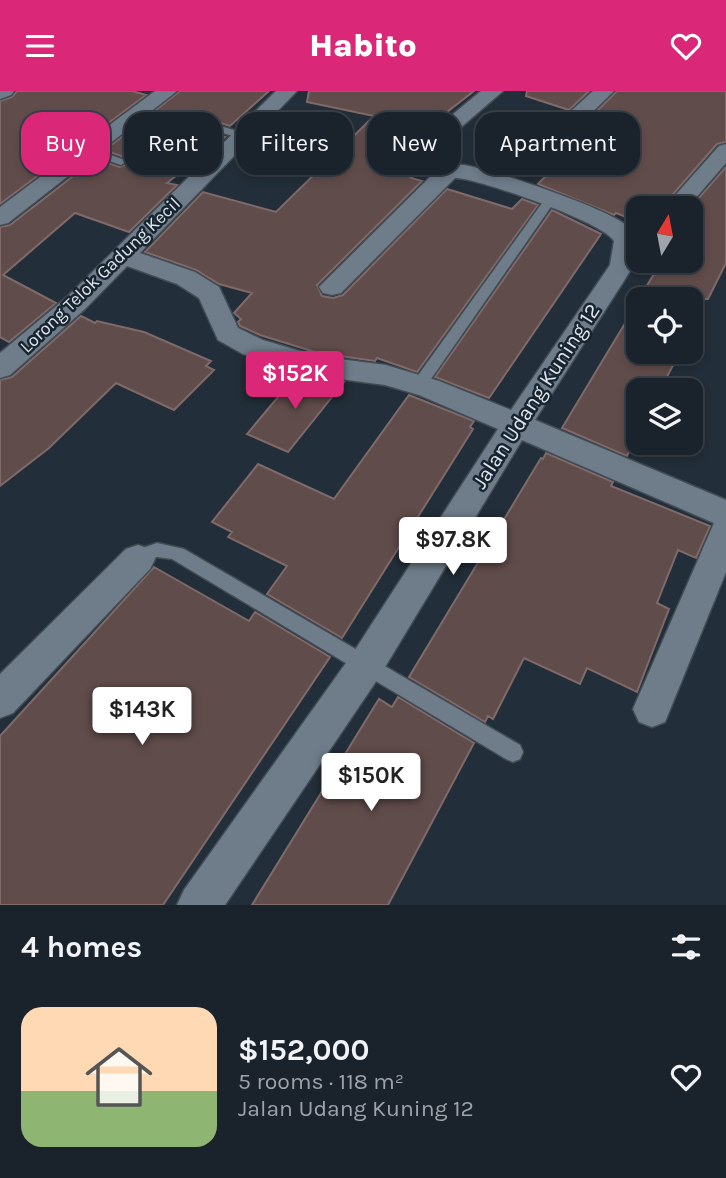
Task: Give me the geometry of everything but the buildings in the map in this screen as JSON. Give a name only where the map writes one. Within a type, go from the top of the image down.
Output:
[{"type":"street","points":[[110,135],[167,91]]},
{"type":"street","name":"Lorong Telok Gadung Kecil","points":[[266,112],[287,91]]},
{"type":"street","points":[[461,117],[493,91]]},
{"type":"street","points":[[582,112],[604,91]]},
{"type":"street","name":"Lorong Telok Gadung Kecil","points":[[6,355],[124,256],[236,143]]},
{"type":"street","points":[[686,196],[726,150]]},
{"type":"street","points":[[332,287],[449,171],[462,171],[549,201]]},
{"type":"street","points":[[0,218],[58,175]]},
{"type":"street","name":"Jalan Udang Kuning 12","points":[[200,905],[366,665],[515,427],[622,265],[627,243],[623,233],[602,219],[549,201]]},
{"type":"street","points":[[124,256],[186,278],[210,293],[227,334],[253,347],[317,366],[386,375],[419,385],[726,514]]},
{"type":"street","points":[[652,709],[726,531]]},
{"type":"street","points":[[0,700],[138,559]]},
{"type":"lane","points":[[110,158],[121,162]]},
{"type":"lane","points":[[419,385],[549,201]]},
{"type":"lane","points":[[138,559],[150,550],[159,548],[178,554],[513,752]]}]
